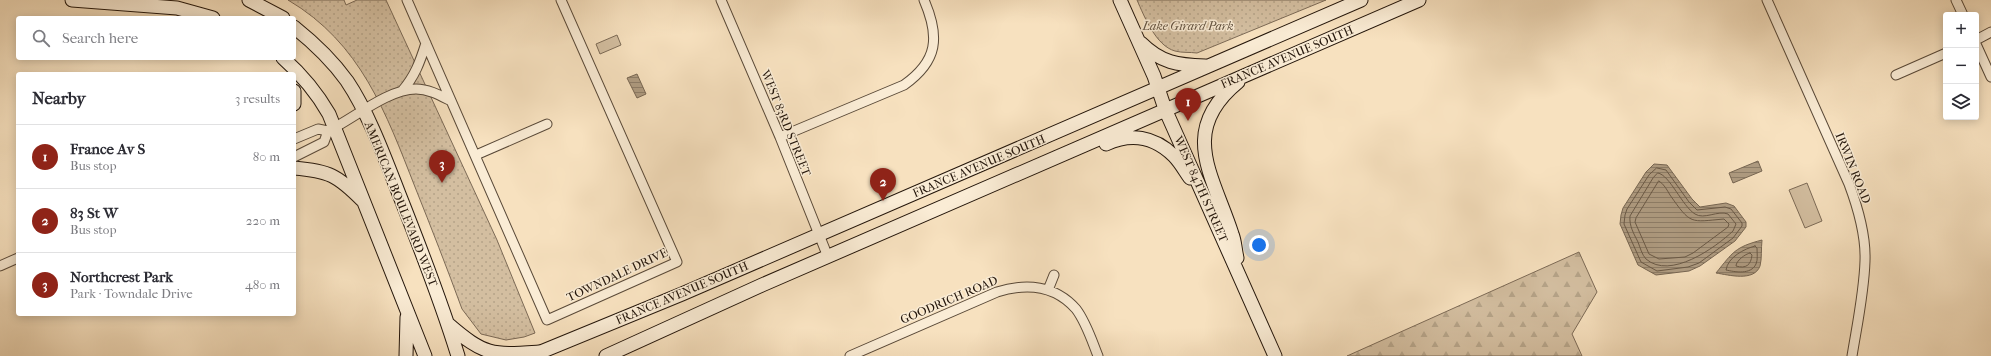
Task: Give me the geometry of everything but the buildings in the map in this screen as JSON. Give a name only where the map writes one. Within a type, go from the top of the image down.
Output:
[{"type":"main road","points":[[72,0],[177,8],[206,16]]},
{"type":"main road","points":[[249,0],[279,16]]},
{"type":"main road","name":"WEST 84TH STREET","points":[[1120,0],[1154,76],[1156,88],[1165,109],[1275,356]]},
{"type":"main road","name":"FRANCE AVENUE SOUTH","points":[[448,323],[484,351],[503,355],[536,354],[682,294],[1360,0]]},
{"type":"main road","points":[[1389,13],[1400,0]]},
{"type":"main road","name":"FRANCE AVENUE SOUTH","points":[[606,356],[828,256],[1419,0]]},
{"type":"main road","name":"AMERICAN BOULEVARD WEST","points":[[296,29],[330,61],[347,82],[363,110],[386,161],[448,323],[458,356]]},
{"type":"main road","points":[[1137,38],[1150,52],[1170,63],[1207,66]]},
{"type":"main road","points":[[284,60],[287,72]]},
{"type":"main road","points":[[285,60],[297,70],[319,97],[331,130],[365,204],[425,356]]},
{"type":"main road","points":[[1240,275],[1233,235],[1212,180],[1205,156],[1204,136],[1207,120],[1224,94],[1250,72]]},
{"type":"main road","points":[[1012,177],[1067,161],[1120,138],[1150,139],[1174,156],[1206,201]]},
{"type":"main road","points":[[296,168],[324,171],[345,184],[365,204]]},
{"type":"main road","points":[[406,356],[407,312]]},
{"type":"street","name":"TOWNDALE DRIVE","points":[[407,0],[547,320],[677,262],[561,0]]},
{"type":"street","name":"WEST 83RD STREET","points":[[721,0],[780,137],[828,256]]},
{"type":"street","points":[[780,137],[904,84],[917,75],[927,63],[933,48],[934,33],[932,17],[924,0]]},
{"type":"street","name":"IRWIN ROAD","points":[[1767,0],[1849,184],[1858,209],[1863,234],[1865,260],[1852,356]]},
{"type":"street","points":[[1956,0],[1962,12]]},
{"type":"street","points":[[1979,38],[1991,32]]},
{"type":"street","points":[[402,91],[412,80],[419,66],[426,43]]},
{"type":"street","points":[[1978,48],[1991,77]]},
{"type":"street","points":[[1896,75],[1943,54]]},
{"type":"street","points":[[296,156],[324,142],[331,130],[363,110],[402,91],[417,89],[430,91],[451,101]]},
{"type":"street","points":[[476,156],[547,124]]},
{"type":"street","points":[[296,138],[318,129],[331,130]]},
{"type":"street","points":[[0,266],[16,259]]},
{"type":"street","points":[[1048,290],[1054,275]]},
{"type":"street","name":"GOODRICH ROAD","points":[[850,356],[997,292],[1014,287],[1032,286],[1048,290],[1064,298],[1076,310],[1098,356]]},
{"type":"green space","points":[[288,0],[344,0],[346,5],[357,0],[386,0],[497,240],[535,333],[524,337],[506,340],[481,334],[462,309],[393,133],[368,82],[353,59],[335,37],[313,17]]},
{"type":"green space","name":"Lake Girard Park","points":[[1137,0],[1326,0],[1197,53],[1175,51],[1162,43],[1156,37]]},
{"type":"green space","points":[[617,35],[621,45],[600,54],[596,44]]},
{"type":"green space","points":[[1807,183],[1822,221],[1805,228],[1789,190]]},
{"type":"green space","points":[[1579,252],[1597,292],[1572,334],[1582,356],[1347,356]]},
{"type":"water","points":[[637,74],[646,94],[637,98],[627,78]]},
{"type":"water","points":[[1758,161],[1762,171],[1733,183],[1729,173]]},
{"type":"water","points":[[1654,164],[1667,165],[1692,199],[1700,207],[1726,203],[1734,206],[1746,222],[1746,227],[1735,241],[1700,266],[1689,271],[1656,275],[1638,265],[1620,224],[1623,208],[1646,172]]},
{"type":"water","points":[[1762,240],[1761,263],[1757,271],[1747,276],[1734,276],[1716,273],[1735,251],[1746,245]]},
{"type":"place","name":"France Av S","points":[[1188,121]]},
{"type":"place","name":"Northcrest Park","points":[[442,183]]},
{"type":"place","name":"83 St W","points":[[883,201]]}]
